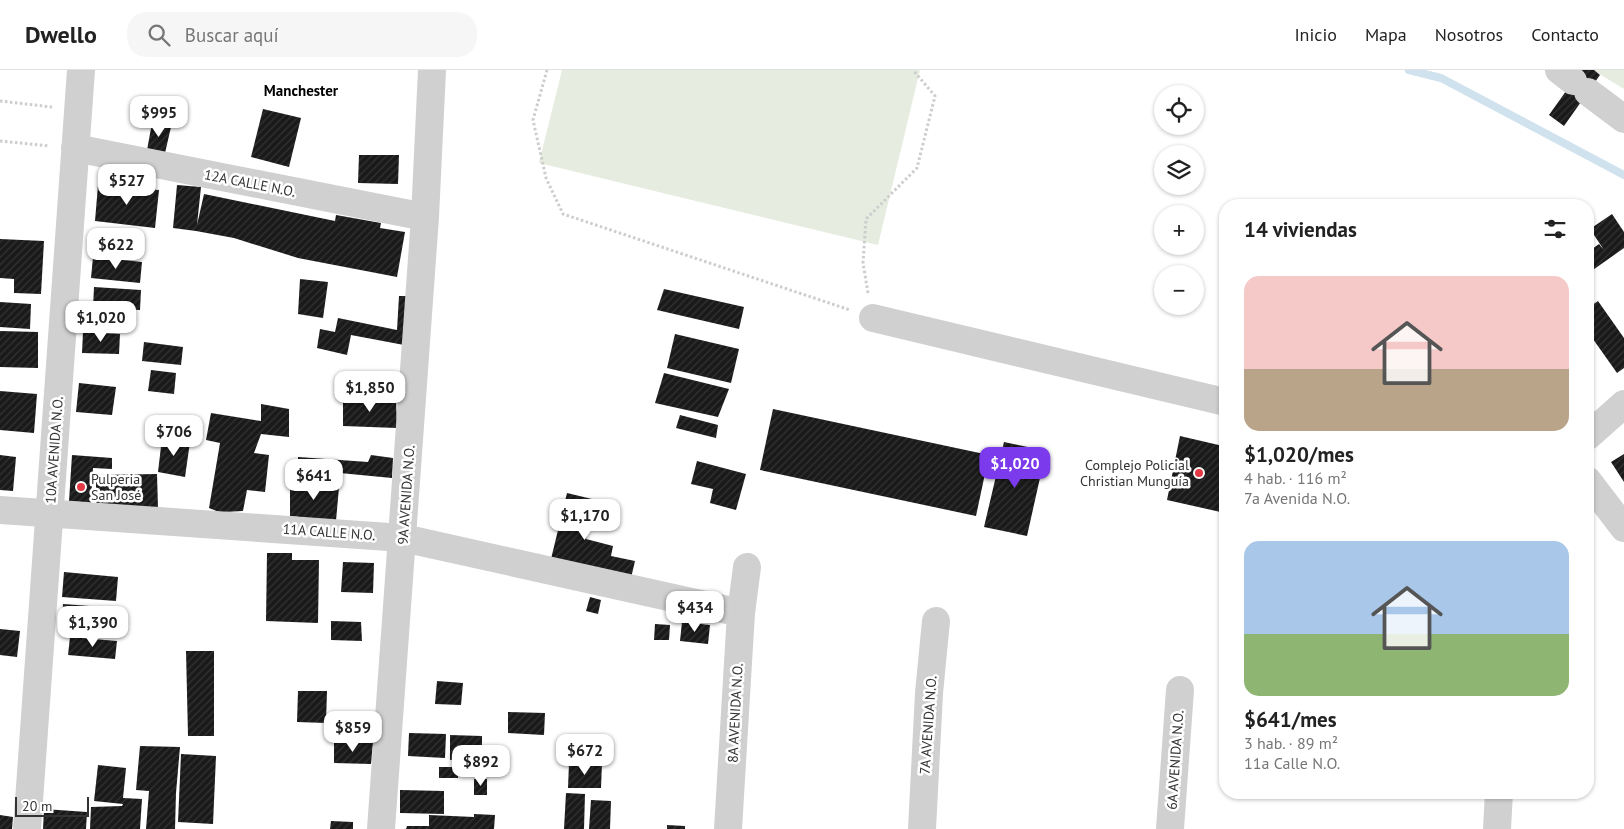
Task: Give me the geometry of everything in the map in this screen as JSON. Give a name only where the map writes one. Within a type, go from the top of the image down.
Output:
[{"type":"street","name":"10A AVENIDA N.O.","points":[[27,829],[81,70]]},
{"type":"street","name":"9A AVENIDA N.O.","points":[[381,829],[425,217],[432,70]]},
{"type":"street","points":[[1574,81],[1624,119]]},
{"type":"street","name":"12A CALLE N.O.","points":[[75,148],[425,217]]},
{"type":"street","points":[[873,318],[1219,401]]},
{"type":"street","points":[[1594,431],[1624,404]]},
{"type":"street","points":[[1594,489],[1624,528]]},
{"type":"street","name":"11A CALLE N.O.","points":[[0,510],[403,538],[741,613]]},
{"type":"street","name":"8A AVENIDA N.O.","points":[[728,829],[741,613],[747,567]]},
{"type":"street","name":"7A AVENIDA N.O.","points":[[922,829],[936,621]]},
{"type":"street","name":"6A AVENIDA N.O.","points":[[1170,829],[1180,690]]},
{"type":"street","points":[[1497,829],[1499,799]]},
{"type":"path","points":[[547,70],[533,120],[546,178],[563,214],[873,318],[863,263],[866,220],[917,168],[935,96],[913,70]]},
{"type":"path","points":[[0,101],[78,111]]},
{"type":"path","points":[[0,141],[75,148]]},
{"type":"shaded area","points":[[562,70],[920,70],[878,245],[539,163]]},
{"type":"shaded area","points":[[1593,70],[1624,70],[1624,89],[1596,72]]},
{"type":"building","points":[[1581,70],[1594,70],[1600,75],[1564,126],[1549,115]]},
{"type":"building","points":[[263,109],[301,118],[289,167],[251,157]]},
{"type":"building","points":[[152,123],[171,127],[165,153],[147,150]]},
{"type":"building","points":[[359,155],[399,155],[398,184],[358,183]]},
{"type":"building","points":[[98,185],[159,190],[155,228],[95,221]]},
{"type":"building","points":[[177,185],[201,187],[197,225],[204,194],[335,221],[336,215],[381,223],[380,228],[405,232],[397,277],[298,258],[234,238],[173,228]]},
{"type":"building","points":[[1612,214],[1624,232],[1624,248],[1594,269],[1594,248],[1599,244],[1604,250],[1594,235],[1594,226]]},
{"type":"building","points":[[96,229],[140,233],[138,255],[94,251]]},
{"type":"building","points":[[0,239],[44,241],[41,294],[14,293],[14,279],[0,278]]},
{"type":"building","points":[[93,257],[142,262],[140,283],[91,278]]},
{"type":"building","points":[[300,279],[328,282],[323,318],[298,314]]},
{"type":"building","points":[[94,287],[141,290],[140,310],[93,308]]},
{"type":"building","points":[[664,289],[744,307],[739,329],[657,310]]},
{"type":"building","points":[[399,296],[409,296],[404,345],[351,335],[347,355],[317,348],[320,329],[335,332],[338,318],[397,330]]},
{"type":"building","points":[[1598,301],[1624,338],[1624,368],[1617,373],[1594,340],[1594,304]]},
{"type":"building","points":[[0,302],[31,304],[30,329],[0,327]]},
{"type":"building","points":[[79,308],[120,311],[119,331],[77,329]]},
{"type":"building","points":[[0,331],[38,332],[38,368],[0,367]]},
{"type":"building","points":[[83,332],[120,334],[119,354],[82,353]]},
{"type":"building","points":[[675,334],[739,349],[731,383],[667,368]]},
{"type":"building","points":[[144,342],[183,347],[181,365],[142,361]]},
{"type":"building","points":[[151,370],[176,373],[174,394],[148,391]]},
{"type":"building","points":[[664,373],[729,389],[718,417],[655,403]]},
{"type":"building","points":[[79,383],[116,387],[112,415],[76,412]]},
{"type":"building","points":[[0,391],[37,394],[34,433],[0,430]]},
{"type":"building","points":[[343,398],[396,400],[397,428],[343,426]]},
{"type":"building","points":[[261,404],[289,409],[289,437],[261,434],[254,453],[269,455],[265,492],[247,490],[243,511],[224,512],[224,514],[209,508],[220,443],[206,440],[211,413],[261,421]]},
{"type":"building","points":[[773,409],[989,455],[976,516],[760,470]]},
{"type":"building","points":[[680,415],[718,425],[716,438],[676,428]]},
{"type":"building","name":"Complejo Policial Christian Munguía","points":[[1180,436],[1219,445],[1219,512],[1167,500]]},
{"type":"building","points":[[162,438],[190,442],[185,477],[158,472]]},
{"type":"building","points":[[1004,442],[1046,451],[1027,536],[984,527]]},
{"type":"building","points":[[1624,454],[1624,482],[1611,462]]},
{"type":"building","points":[[0,455],[16,457],[13,491],[0,490]]},
{"type":"building","points":[[72,455],[112,458],[112,469],[93,468],[91,503],[69,501]]},
{"type":"building","points":[[371,455],[393,458],[392,478],[298,469],[298,457],[368,462]]},
{"type":"building","points":[[697,461],[746,474],[736,510],[710,503],[713,489],[691,484]]},
{"type":"building","points":[[157,474],[158,508],[96,509],[96,475]]},
{"type":"building","points":[[290,482],[339,487],[336,521],[290,516]]},
{"type":"building","points":[[567,493],[596,500],[586,539],[613,546],[611,556],[635,561],[631,578],[551,559]]},
{"type":"building","points":[[267,553],[292,553],[292,560],[319,560],[318,623],[266,621]]},
{"type":"building","points":[[343,562],[374,563],[373,593],[341,592]]},
{"type":"building","points":[[64,572],[118,577],[116,601],[62,597]]},
{"type":"building","points":[[590,597],[601,600],[598,614],[586,611]]},
{"type":"building","points":[[63,604],[116,608],[115,625],[62,621]]},
{"type":"building","points":[[331,621],[361,622],[362,641],[331,640]]},
{"type":"building","points":[[682,622],[710,625],[708,644],[680,641]]},
{"type":"building","points":[[655,624],[670,625],[669,640],[654,640]]},
{"type":"building","points":[[0,629],[20,631],[17,657],[0,655]]},
{"type":"building","points":[[70,637],[117,641],[115,659],[68,655]]},
{"type":"building","points":[[186,651],[214,651],[214,736],[188,736]]},
{"type":"building","points":[[437,681],[463,683],[461,705],[435,704]]},
{"type":"building","points":[[298,691],[327,691],[326,723],[297,722]]},
{"type":"building","points":[[508,712],[545,713],[544,735],[508,733]]},
{"type":"building","points":[[409,733],[446,734],[445,758],[408,756]]},
{"type":"building","points":[[450,735],[482,736],[482,759],[450,760]]},
{"type":"building","points":[[334,742],[373,742],[371,764],[334,763]]},
{"type":"building","points":[[140,746],[180,747],[175,829],[146,829],[149,791],[136,790]]},
{"type":"building","points":[[181,754],[216,756],[213,824],[178,822]]},
{"type":"building","points":[[569,763],[602,763],[601,788],[568,788]]},
{"type":"building","points":[[98,765],[126,768],[123,798],[142,799],[140,829],[90,829],[91,807],[122,806],[123,804],[94,801]]},
{"type":"building","points":[[439,767],[458,767],[458,778],[439,778]]},
{"type":"building","points":[[474,779],[487,779],[487,795],[474,795]]},
{"type":"building","points":[[400,790],[444,791],[444,814],[400,813]]},
{"type":"building","points":[[566,793],[585,794],[584,829],[564,829]]},
{"type":"building","points":[[591,800],[611,801],[610,829],[589,829]]},
{"type":"building","points":[[44,809],[87,812],[86,829],[43,829]]},
{"type":"building","points":[[474,814],[495,815],[494,829],[406,829],[407,826],[429,826],[429,815],[474,817]]},
{"type":"building","points":[[0,815],[13,817],[12,829],[0,829]]},
{"type":"building","points":[[331,821],[353,822],[353,829],[330,829]]},
{"type":"building","points":[[667,825],[685,826],[685,829],[667,829]]},
{"type":"waterway","points":[[1409,70],[1441,78],[1624,175]]},
{"type":"place","name":"Complejo Policial Christian Munguía","points":[[1199,473]]},
{"type":"place","name":"Pulperia San José","points":[[81,487]]},
{"type":"district","name":"Manchester","points":[[301,91]]}]
